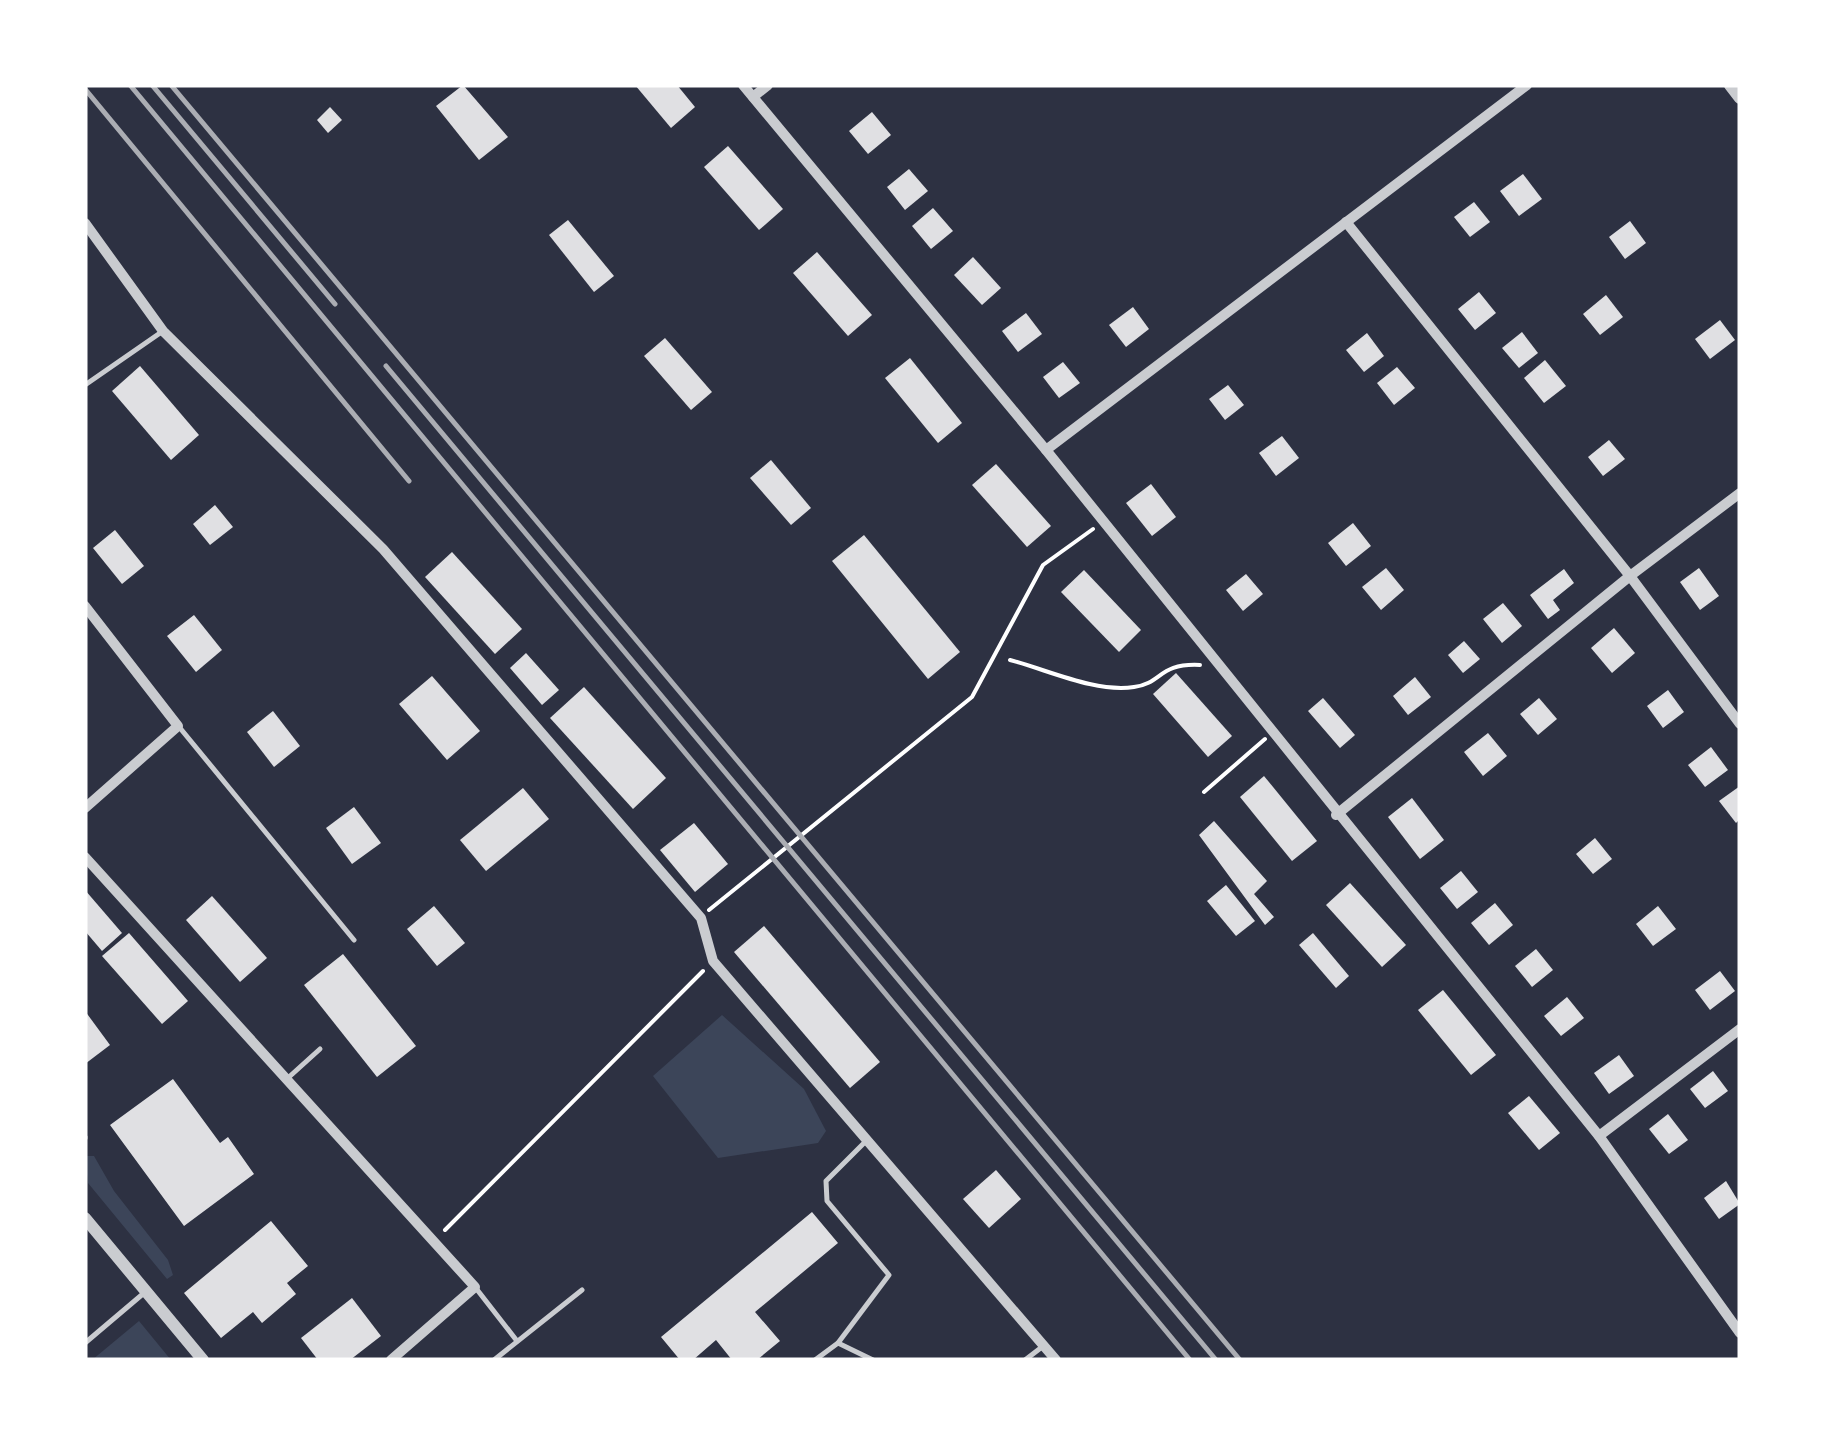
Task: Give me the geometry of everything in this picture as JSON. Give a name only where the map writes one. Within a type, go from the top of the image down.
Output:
[{"type":"street","points":[[743,85],[1046,450],[1336,815],[1600,1136],[1740,1334]]},
{"type":"street","points":[[753,97],[768,85]]},
{"type":"street","points":[[1046,450],[1527,85]]},
{"type":"street","points":[[1730,85],[1740,98]]},
{"type":"street","points":[[1346,222],[1630,576],[1740,724]]},
{"type":"street","points":[[85,223],[162,331],[383,548],[701,918],[713,961],[1056,1360]]},
{"type":"street","points":[[1336,815],[1630,576],[1740,493]]},
{"type":"street","points":[[85,606],[178,726],[85,808]]},
{"type":"street","points":[[85,857],[476,1286],[391,1360]]},
{"type":"street","points":[[1600,1136],[1740,1029]]},
{"type":"street","points":[[85,1218],[203,1360]]},
{"type":"lane","points":[[85,385],[162,331]]},
{"type":"lane","points":[[178,726],[354,940]]},
{"type":"lane","points":[[287,1080],[320,1049]]},
{"type":"lane","points":[[815,1360],[838,1343],[890,1275],[827,1201],[826,1180],[868,1139]]},
{"type":"lane","points":[[476,1286],[518,1342]]},
{"type":"lane","points":[[85,1343],[147,1290]]},
{"type":"lane","points":[[494,1360],[582,1290]]},
{"type":"lane","points":[[838,1343],[874,1360]]},
{"type":"lane","points":[[1025,1360],[1044,1345]]},
{"type":"path","points":[[701,918],[750,872],[972,698],[1044,565],[1101,524]]},
{"type":"path","points":[[1010,660],[1118,689],[1141,686],[1175,664],[1216,665]]},
{"type":"path","points":[[1204,792],[1271,734]]},
{"type":"path","points":[[434,1241],[713,961]]},
{"type":"shaded area","points":[[722,1015],[804,1089],[826,1131],[818,1143],[718,1158],[653,1076]]},
{"type":"shaded area","points":[[85,1156],[94,1156],[114,1191],[168,1260],[173,1275],[167,1279],[88,1183]]},
{"type":"shaded area","points":[[139,1321],[171,1360],[92,1360]]},
{"type":"building","points":[[463,85],[508,137],[479,160],[436,106]]},
{"type":"building","points":[[635,85],[677,85],[695,107],[671,128]]},
{"type":"building","points":[[330,107],[342,120],[328,133],[317,120]]},
{"type":"building","points":[[872,112],[891,135],[868,154],[849,131]]},
{"type":"building","points":[[728,146],[783,209],[759,230],[704,167]]},
{"type":"building","points":[[909,169],[928,191],[905,210],[887,187]]},
{"type":"building","points":[[1523,174],[1542,199],[1519,216],[1500,191]]},
{"type":"building","points":[[1474,202],[1490,222],[1470,237],[1454,217]]},
{"type":"building","points":[[933,208],[953,231],[931,249],[912,226]]},
{"type":"building","points":[[568,220],[614,276],[594,292],[549,235]]},
{"type":"building","points":[[1630,221],[1646,243],[1625,259],[1609,237]]},
{"type":"building","points":[[817,252],[872,315],[848,336],[793,273]]},
{"type":"building","points":[[973,257],[1001,288],[982,305],[954,275]]},
{"type":"building","points":[[1479,292],[1496,313],[1475,330],[1458,309]]},
{"type":"building","points":[[1606,295],[1623,317],[1600,335],[1583,314]]},
{"type":"building","points":[[1133,307],[1149,329],[1126,347],[1109,325]]},
{"type":"building","points":[[1026,313],[1042,334],[1018,352],[1002,331]]},
{"type":"building","points":[[1720,320],[1735,340],[1710,359],[1695,339]]},
{"type":"building","points":[[1522,332],[1538,353],[1519,368],[1502,348]]},
{"type":"building","points":[[1367,333],[1384,356],[1364,372],[1346,350]]},
{"type":"building","points":[[665,338],[712,392],[691,410],[644,356]]},
{"type":"building","points":[[910,358],[962,423],[938,443],[885,378]]},
{"type":"building","points":[[1545,360],[1566,386],[1544,403],[1524,378]]},
{"type":"building","points":[[1063,362],[1080,383],[1059,398],[1043,377]]},
{"type":"building","points":[[140,366],[199,435],[171,460],[112,391]]},
{"type":"building","points":[[1397,367],[1415,388],[1394,405],[1377,383]]},
{"type":"building","points":[[1228,385],[1244,405],[1225,420],[1209,399]]},
{"type":"building","points":[[1282,436],[1299,458],[1276,476],[1259,453]]},
{"type":"building","points":[[1609,440],[1625,459],[1603,476],[1588,457]]},
{"type":"building","points":[[771,460],[811,508],[791,525],[750,478]]},
{"type":"building","points":[[996,464],[1051,526],[1027,547],[972,485]]},
{"type":"building","points":[[1151,484],[1176,517],[1152,536],[1126,503]]},
{"type":"building","points":[[215,505],[233,527],[210,545],[193,524]]},
{"type":"building","points":[[1353,523],[1371,546],[1346,566],[1328,543]]},
{"type":"building","points":[[115,530],[144,566],[122,584],[93,548]]},
{"type":"building","points":[[864,535],[960,652],[928,679],[832,561]]},
{"type":"building","points":[[452,552],[522,629],[495,654],[425,577]]},
{"type":"building","points":[[1386,568],[1404,590],[1381,610],[1362,587]]},
{"type":"building","points":[[1699,568],[1719,596],[1700,610],[1680,582]]},
{"type":"building","points":[[1564,569],[1574,583],[1553,600],[1560,610],[1548,619],[1530,595]]},
{"type":"building","points":[[1084,570],[1141,630],[1119,652],[1061,592]]},
{"type":"building","points":[[1246,574],[1263,594],[1243,611],[1226,590]]},
{"type":"building","points":[[1503,603],[1522,626],[1502,643],[1483,619]]},
{"type":"building","points":[[194,615],[222,650],[196,672],[167,636]]},
{"type":"building","points":[[1614,628],[1635,653],[1612,673],[1591,648]]},
{"type":"building","points":[[1464,641],[1480,659],[1463,673],[1448,655]]},
{"type":"building","points":[[526,653],[559,690],[542,705],[510,668]]},
{"type":"building","points":[[1176,673],[1232,736],[1208,757],[1153,694]]},
{"type":"building","points":[[432,676],[480,731],[447,760],[399,704]]},
{"type":"building","points":[[1415,677],[1431,697],[1408,715],[1393,696]]},
{"type":"building","points":[[584,687],[666,778],[633,809],[550,718]]},
{"type":"building","points":[[1668,690],[1684,712],[1663,728],[1647,706]]},
{"type":"building","points":[[1323,698],[1355,735],[1340,748],[1308,711]]},
{"type":"building","points":[[1539,698],[1557,719],[1538,735],[1520,714]]},
{"type":"building","points":[[273,711],[300,746],[274,767],[247,732]]},
{"type":"building","points":[[1488,733],[1507,756],[1483,776],[1464,752]]},
{"type":"building","points":[[1711,747],[1728,770],[1705,787],[1688,765]]},
{"type":"building","points":[[1264,776],[1317,841],[1292,861],[1240,797]]},
{"type":"building","points":[[1740,786],[1740,819],[1736,823],[1719,801]]},
{"type":"building","points":[[523,788],[549,819],[486,871],[460,840]]},
{"type":"building","points":[[1412,798],[1444,840],[1420,859],[1388,817]]},
{"type":"building","points":[[354,807],[381,843],[352,864],[326,828]]},
{"type":"building","points":[[1214,821],[1267,881],[1254,894],[1274,917],[1265,925],[1199,835]]},
{"type":"building","points":[[694,823],[728,864],[695,892],[660,850]]},
{"type":"building","points":[[1595,838],[1612,859],[1593,874],[1576,854]]},
{"type":"building","points":[[1461,871],[1478,892],[1457,909],[1440,888]]},
{"type":"building","points":[[1350,883],[1406,945],[1382,967],[1326,905]]},
{"type":"building","points":[[1226,885],[1255,921],[1236,936],[1207,901]]},
{"type":"building","points":[[85,890],[122,933],[102,951],[85,931]]},
{"type":"building","points":[[212,896],[267,958],[240,982],[186,920]]},
{"type":"building","points":[[1495,903],[1513,925],[1489,945],[1471,923]]},
{"type":"building","points":[[434,906],[465,943],[437,966],[407,929]]},
{"type":"building","points":[[1658,906],[1676,929],[1653,946],[1636,924]]},
{"type":"building","points":[[764,926],[880,1062],[850,1088],[734,952]]},
{"type":"building","points":[[129,933],[188,1001],[162,1024],[102,956]]},
{"type":"building","points":[[1313,933],[1349,976],[1336,988],[1299,945]]},
{"type":"building","points":[[1536,949],[1553,970],[1532,987],[1515,966]]},
{"type":"building","points":[[343,954],[416,1046],[377,1077],[304,985]]},
{"type":"building","points":[[1720,971],[1735,991],[1710,1010],[1695,990]]},
{"type":"building","points":[[1443,990],[1496,1055],[1471,1075],[1418,1010]]},
{"type":"building","points":[[1567,997],[1584,1018],[1561,1036],[1544,1016]]},
{"type":"building","points":[[85,1011],[110,1045],[85,1064]]},
{"type":"building","points":[[1619,1055],[1634,1076],[1609,1094],[1594,1073]]},
{"type":"building","points":[[1713,1071],[1728,1091],[1705,1108],[1690,1089]]},
{"type":"building","points":[[173,1079],[220,1143],[228,1137],[254,1174],[184,1226],[110,1125]]},
{"type":"building","points":[[1529,1096],[1560,1133],[1539,1150],[1508,1113]]},
{"type":"building","points":[[1668,1114],[1688,1140],[1669,1154],[1649,1129]]},
{"type":"building","points":[[996,1170],[1021,1199],[989,1228],[963,1199]]},
{"type":"building","points":[[1726,1181],[1740,1204],[1719,1219],[1704,1198]]},
{"type":"building","points":[[812,1212],[838,1243],[755,1312],[780,1341],[757,1360],[732,1360],[716,1340],[693,1360],[680,1360],[661,1337]]},
{"type":"building","points":[[271,1221],[308,1266],[287,1283],[296,1294],[262,1323],[253,1312],[221,1338],[184,1293]]},
{"type":"building","points":[[352,1298],[381,1336],[350,1360],[318,1360],[301,1338]]},
{"type":"railway","points":[[130,85],[1190,1360]]},
{"type":"railway","points":[[152,85],[335,304]]},
{"type":"railway","points":[[171,85],[1240,1360]]},
{"type":"railway","points":[[85,89],[409,481]]},
{"type":"railway","points":[[386,366],[1216,1360]]}]
